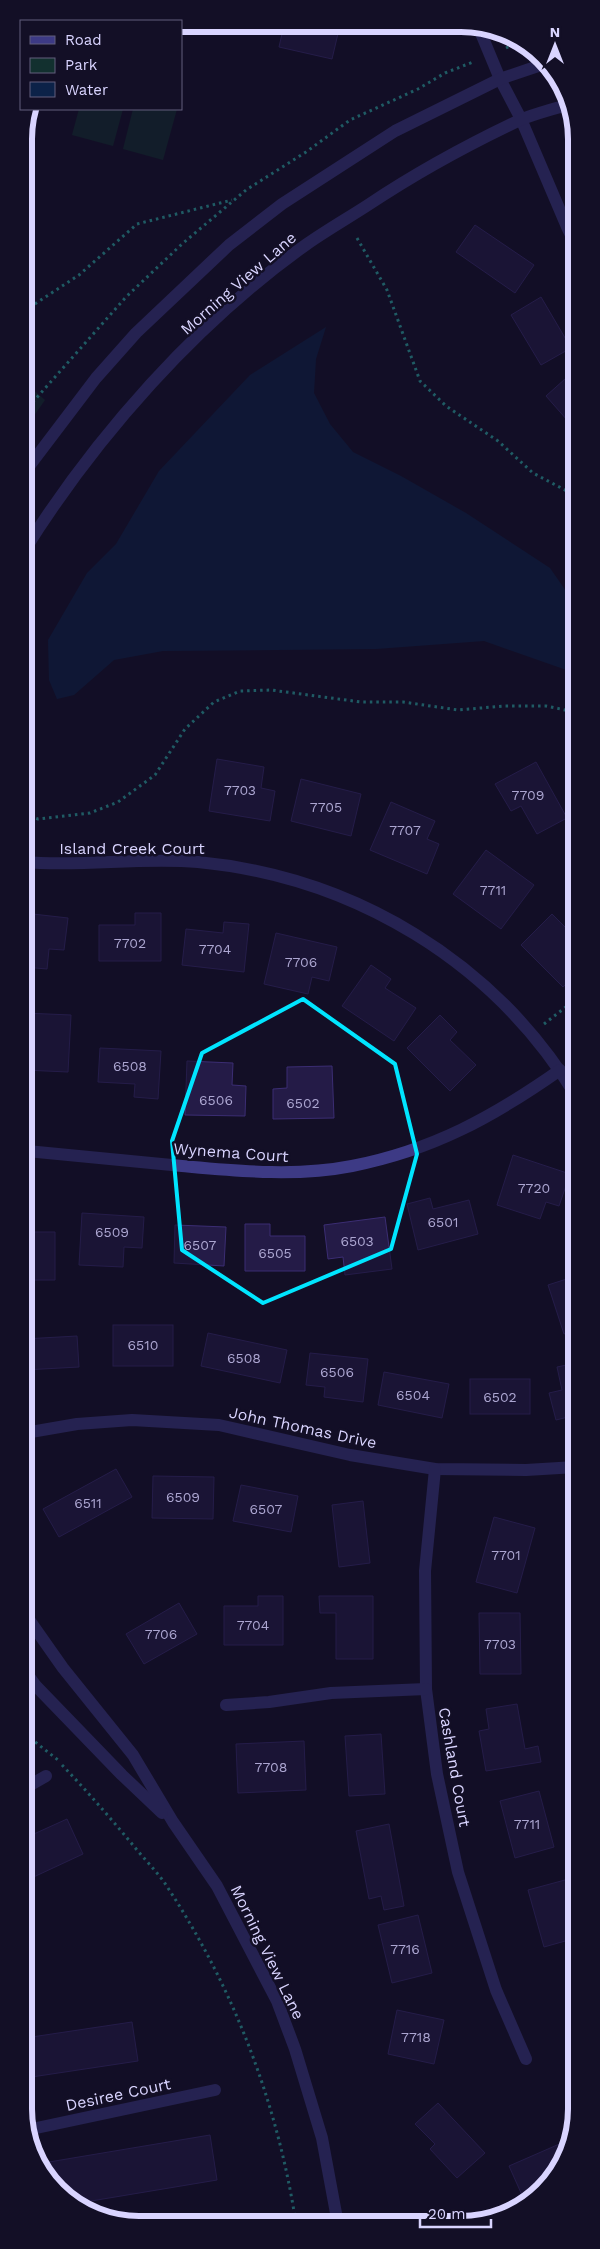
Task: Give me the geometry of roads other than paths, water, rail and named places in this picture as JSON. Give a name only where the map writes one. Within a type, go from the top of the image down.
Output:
[{"type":"street","points":[[482,35],[568,229]]},
{"type":"street","name":"Morning View Lane","points":[[33,461],[96,378],[136,333],[230,245],[282,204],[395,131],[500,79],[530,69]]},
{"type":"street","name":"Morning View Lane","points":[[33,537],[120,419],[160,374],[254,286],[307,244],[419,171],[521,120],[562,106]]},
{"type":"street","name":"Island Creek Court","points":[[33,863],[198,862],[251,870],[303,883],[378,913],[415,933],[479,980],[521,1020],[568,1082]]},
{"type":"street","name":"Wynema Court","points":[[32,1152],[246,1172],[300,1172],[351,1166],[420,1148],[458,1132],[513,1102],[560,1070]]},
{"type":"street","name":"John Thomas Drive","points":[[32,1432],[77,1424],[132,1420],[219,1425],[350,1456],[435,1469],[526,1470],[567,1468]]},
{"type":"street","name":"Cashland Court","points":[[435,1469],[425,1571],[426,1689],[437,1774],[458,1872],[496,1990],[526,2058]]},
{"type":"street","name":"Morning View Lane","points":[[32,1624],[63,1668],[133,1755],[173,1822],[217,1886],[277,2001],[295,2049],[322,2138],[337,2216]]},
{"type":"street","name":"Morning View Lane","points":[[32,1681],[116,1768],[173,1822]]},
{"type":"street","points":[[226,1705],[269,1702],[331,1693],[426,1689]]},
{"type":"street","points":[[32,1784],[46,1776]]},
{"type":"street","name":"Desiree Court","points":[[35,2128],[215,2090]]},
{"type":"water","points":[[326,327],[316,359],[314,393],[330,424],[353,452],[401,476],[466,513],[550,568],[568,594],[568,670],[484,641],[376,649],[163,651],[114,660],[74,695],[57,699],[49,680],[48,640],[87,573],[116,544],[159,471],[250,375]]}]
